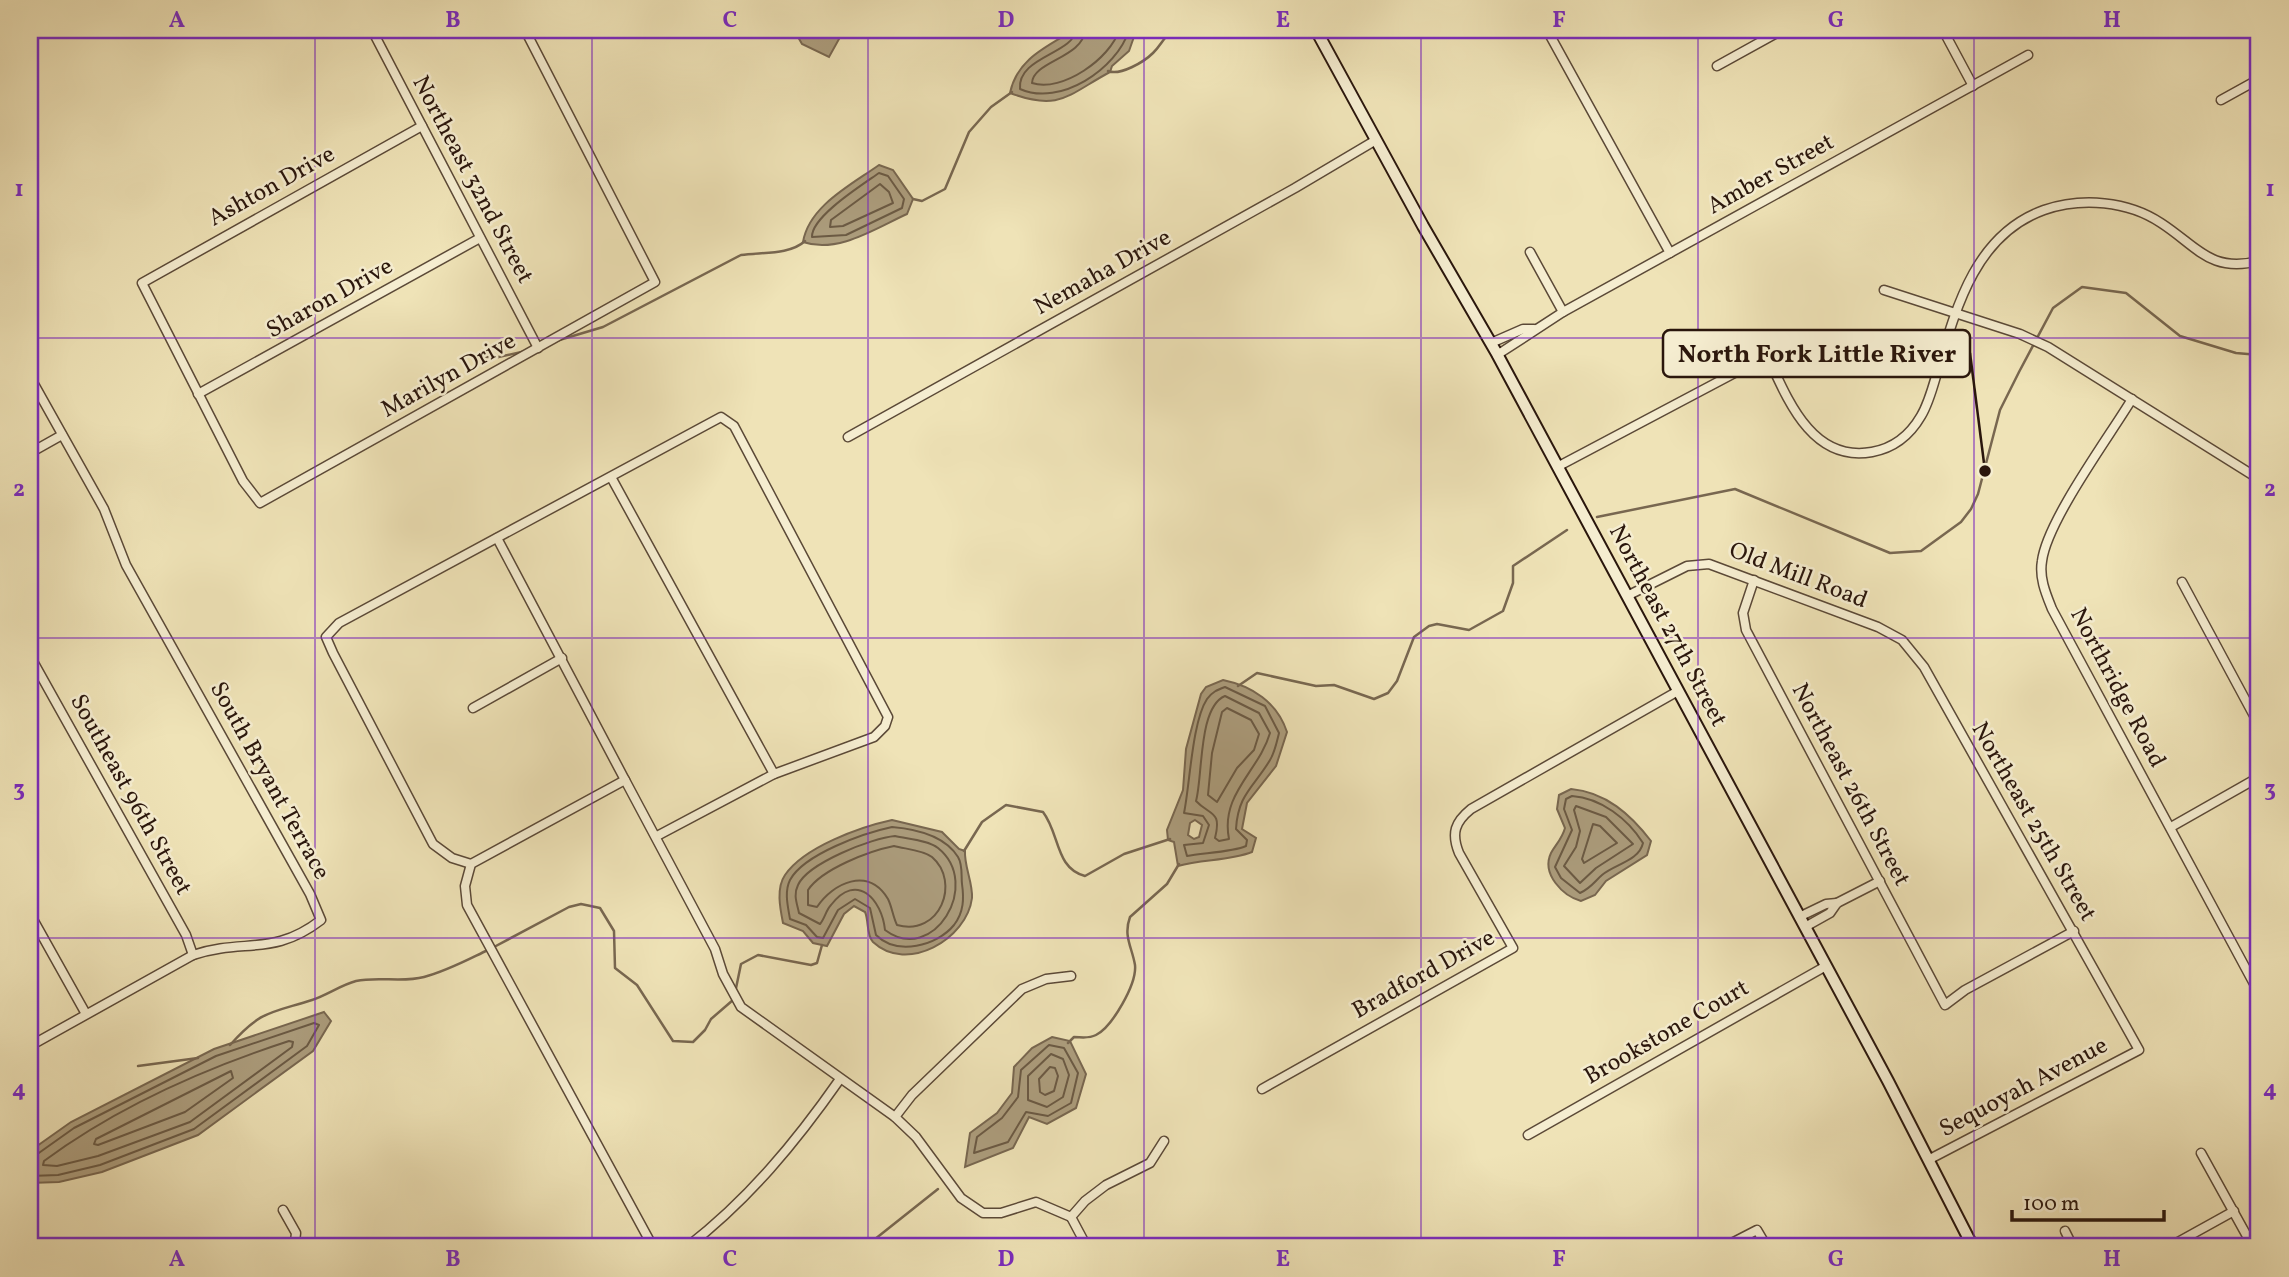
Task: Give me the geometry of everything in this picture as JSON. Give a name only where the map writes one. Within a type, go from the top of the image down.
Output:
[{"type":"street","name":"Northeast 32nd Street","points":[[372,30],[538,348]]},
{"type":"street","name":"Marilyn Drive","points":[[198,394],[243,481],[261,503],[655,282],[524,30]]},
{"type":"street","name":"Northeast 27th Street","points":[[1317,30],[1491,343],[1826,965],[1973,1247]]},
{"type":"street","points":[[1547,30],[1670,253]]},
{"type":"street","points":[[1717,66],[1782,30]]},
{"type":"street","points":[[1943,30],[1973,86]]},
{"type":"street","name":"Amber Street","points":[[1497,355],[1527,338],[1534,329],[1563,312],[2028,55]]},
{"type":"street","points":[[2221,100],[2259,79]]},
{"type":"street","name":"Ashton Drive","points":[[198,394],[142,282],[422,126]]},
{"type":"street","name":"Nemaha Drive","points":[[848,437],[968,373],[1376,139]]},
{"type":"street","points":[[1557,467],[1746,367],[1766,353],[1797,415],[1822,443],[1847,453],[1886,449],[1906,437],[1923,414],[1956,313],[1978,264],[1998,238],[2027,218],[2059,206],[2094,203],[2130,208],[2164,225],[2214,261],[2235,265],[2259,261]]},
{"type":"street","name":"Sharon Drive","points":[[198,394],[480,238]]},
{"type":"street","points":[[1530,252],[1563,312]]},
{"type":"street","points":[[1884,290],[2020,334],[2048,347],[2259,478]]},
{"type":"street","name":"Amber Street","points":[[1491,343],[1523,329],[1534,329]]},
{"type":"street","name":"South Bryant Terrace","points":[[30,377],[104,509],[126,565],[310,894],[321,919],[304,932],[277,944],[219,948],[193,955],[30,1046]]},
{"type":"street","name":"Northridge Road","points":[[2132,400],[2056,522],[2044,550],[2042,572],[2052,608],[2259,993]]},
{"type":"street","points":[[471,864],[452,858],[433,844],[326,637],[339,623],[611,477],[714,418],[721,417],[734,426],[888,717],[885,726],[874,737],[774,774],[657,836]]},
{"type":"street","points":[[30,453],[62,435]]},
{"type":"street","points":[[611,477],[774,774]]},
{"type":"street","points":[[497,538],[657,836],[741,1007],[895,1117],[916,1137],[961,1198],[983,1213],[1001,1213],[1036,1202],[1071,1217],[1087,1247]]},
{"type":"street","name":"Old Mill Road","points":[[1627,596],[1696,563],[1709,564],[1878,627]]},
{"type":"street","name":"Northeast 26th Street","points":[[1754,580],[1743,613],[1746,630],[1945,1005],[1965,990],[2074,931]]},
{"type":"street","points":[[2182,582],[2259,725]]},
{"type":"street","name":"Northeast 25th Street","points":[[1878,627],[1902,640],[1920,660],[1981,773],[2074,931],[2139,1050]]},
{"type":"street","name":"Southeast 96th Street","points":[[30,656],[186,935],[193,955]]},
{"type":"street","points":[[473,708],[562,658]]},
{"type":"street","name":"Bradford Drive","points":[[1262,1089],[1513,948],[1459,853],[1454,838],[1458,821],[1471,809],[1678,691]]},
{"type":"street","points":[[2171,827],[2259,777]]},
{"type":"street","points":[[625,780],[471,864],[465,886],[467,905],[653,1247]]},
{"type":"street","points":[[1802,922],[1830,913],[1837,903],[1880,881]]},
{"type":"street","points":[[30,914],[86,1014]]},
{"type":"street","name":"Brookstone Court","points":[[1528,1135],[1826,965]]},
{"type":"street","points":[[895,1117],[912,1095],[1023,989],[1046,979],[1071,976]]},
{"type":"street","name":"Sequoyah Avenue","points":[[1928,1160],[2139,1050]]},
{"type":"street","points":[[687,1247],[747,1195],[790,1149],[841,1079]]},
{"type":"street","points":[[1071,1217],[1086,1200],[1106,1185],[1150,1163],[1164,1141]]},
{"type":"street","points":[[2202,1153],[2253,1247]]},
{"type":"street","points":[[283,1210],[296,1233],[295,1241],[286,1247]]},
{"type":"street","points":[[2169,1247],[2234,1211]]},
{"type":"street","points":[[1724,1247],[1757,1230],[1768,1247]]},
{"type":"street","points":[[2065,1231],[2073,1247]]},
{"type":"water","points":[[794,30],[844,30],[829,57],[802,44]]},
{"type":"water","points":[[1074,30],[1136,31],[1129,51],[1112,66],[1110,72],[1074,93],[1053,101],[1041,101],[1010,93],[1019,71],[1034,55]]},
{"type":"water","points":[[879,165],[893,170],[913,199],[907,214],[843,242],[816,245],[803,242],[807,229],[822,207]]},
{"type":"water","points":[[1223,680],[1253,691],[1277,712],[1287,732],[1276,766],[1247,803],[1242,829],[1256,838],[1252,852],[1178,866],[1174,842],[1168,840],[1167,830],[1183,790],[1186,749],[1201,694],[1206,687]],"holes":[[[1195,820],[1202,825],[1199,837],[1194,839],[1188,835],[1190,823]]]},
{"type":"water","points":[[1571,789],[1595,795],[1617,806],[1651,841],[1647,855],[1606,881],[1595,895],[1581,901],[1561,889],[1549,869],[1551,853],[1565,828],[1557,809],[1559,795]]},
{"type":"water","points":[[892,820],[942,832],[959,849],[965,851],[972,898],[968,913],[959,927],[933,947],[918,953],[902,954],[887,951],[873,942],[865,912],[854,906],[844,914],[827,946],[813,943],[803,931],[783,923],[780,886],[794,865],[834,840]]},
{"type":"water","points":[[324,1012],[331,1021],[313,1051],[198,1135],[102,1172],[59,1182],[30,1183],[30,1151],[71,1122],[214,1049]]},
{"type":"water","points":[[1052,1037],[1070,1041],[1086,1074],[1076,1108],[1047,1124],[1029,1117],[1013,1148],[965,1167],[970,1133],[997,1113],[1012,1093],[1014,1067],[1032,1048]]},
{"type":"waterway","points":[[1108,71],[1119,72],[1138,64],[1176,30]]},
{"type":"waterway","points":[[913,199],[922,201],[945,189],[969,132],[991,107],[1012,92]]},
{"type":"waterway","points":[[556,341],[603,327],[741,255],[783,251],[805,241]]},
{"type":"waterway","points":[[1597,517],[1735,489],[1890,553],[1921,551],[1961,522],[1971,509],[1978,494],[2000,410],[2053,308],[2082,287],[2126,293],[2180,336],[2236,353],[2259,355]]},
{"type":"waterway","points":[[478,356],[494,358],[526,351]]},
{"type":"waterway","points":[[1238,686],[1257,673],[1316,686],[1334,685],[1374,699],[1388,693],[1397,681],[1414,637],[1429,626],[1437,624],[1469,630],[1503,611],[1513,583],[1513,566],[1567,530]]},
{"type":"waterway","points":[[964,851],[982,822],[1006,805],[1043,812],[1068,866],[1085,876],[1124,854],[1170,839]]},
{"type":"waterway","points":[[1068,1043],[1074,1037],[1096,1035],[1109,1023],[1122,1004],[1135,973],[1128,936],[1130,917],[1167,884],[1179,864]]},
{"type":"waterway","points":[[494,947],[569,907],[581,904],[600,908],[614,931],[615,968],[637,985],[673,1041],[693,1042],[711,1019],[733,1000]]},
{"type":"waterway","points":[[735,993],[741,964],[758,955],[811,965],[817,963],[822,945]]},
{"type":"waterway","points":[[230,1045],[250,1025],[267,1014],[318,998],[350,983],[424,977],[488,950]]},
{"type":"waterway","points":[[138,1066],[198,1058]]},
{"type":"waterway","points":[[865,1247],[938,1189]]},
{"type":"place","name":"North Fork Little River","points":[[1985,471]]}]
